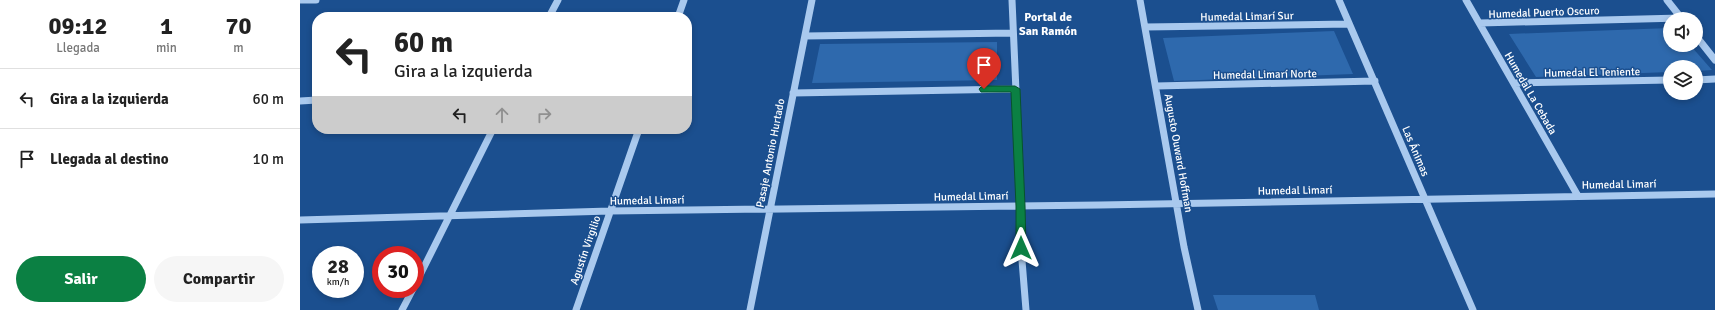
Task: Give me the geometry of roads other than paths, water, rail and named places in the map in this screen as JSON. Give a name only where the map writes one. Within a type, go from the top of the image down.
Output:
[{"type":"street","points":[[300,0],[316,0]]},
{"type":"street","points":[[552,12],[558,0]]},
{"type":"street","points":[[680,12],[684,0]]},
{"type":"street","name":"Pasaje Antonio Hurtado","points":[[750,310],[812,0]]},
{"type":"street","points":[[1012,0],[1021,206],[1021,248],[1026,310]]},
{"type":"street","name":"Augusto Ouward Hoffman","points":[[1140,0],[1184,247],[1198,310]]},
{"type":"street","name":"Las Ánimas","points":[[1339,0],[1473,310]]},
{"type":"street","name":"Humedal La Cebada","points":[[1466,0],[1578,196]]},
{"type":"street","points":[[1666,0],[1677,12]]},
{"type":"street","name":"Humedal Puerto Oscuro","points":[[1480,23],[1663,18]]},
{"type":"street","name":"Humedal Limarí Sur","points":[[1145,28],[1349,24]]},
{"type":"street","points":[[805,36],[1013,32]]},
{"type":"street","points":[[1703,45],[1715,60]]},
{"type":"street","points":[[1703,80],[1715,79]]},
{"type":"street","name":"Humedal El Teniente","points":[[1514,84],[1663,80]]},
{"type":"street","name":"Humedal Limarí Norte","points":[[1156,86],[1374,81]]},
{"type":"street","points":[[793,92],[1015,89]]},
{"type":"street","points":[[300,101],[312,100]]},
{"type":"street","points":[[424,266],[490,134]]},
{"type":"street","name":"Agustín Virgilio","points":[[576,310],[637,134]]},
{"type":"street","name":"Humedal Limarí","points":[[300,220],[610,211],[1177,204],[1715,194]]},
{"type":"street","points":[[402,310],[408,298]]},
{"type":"district","name":"Portal de San Ramón","points":[[1048,24]]}]
